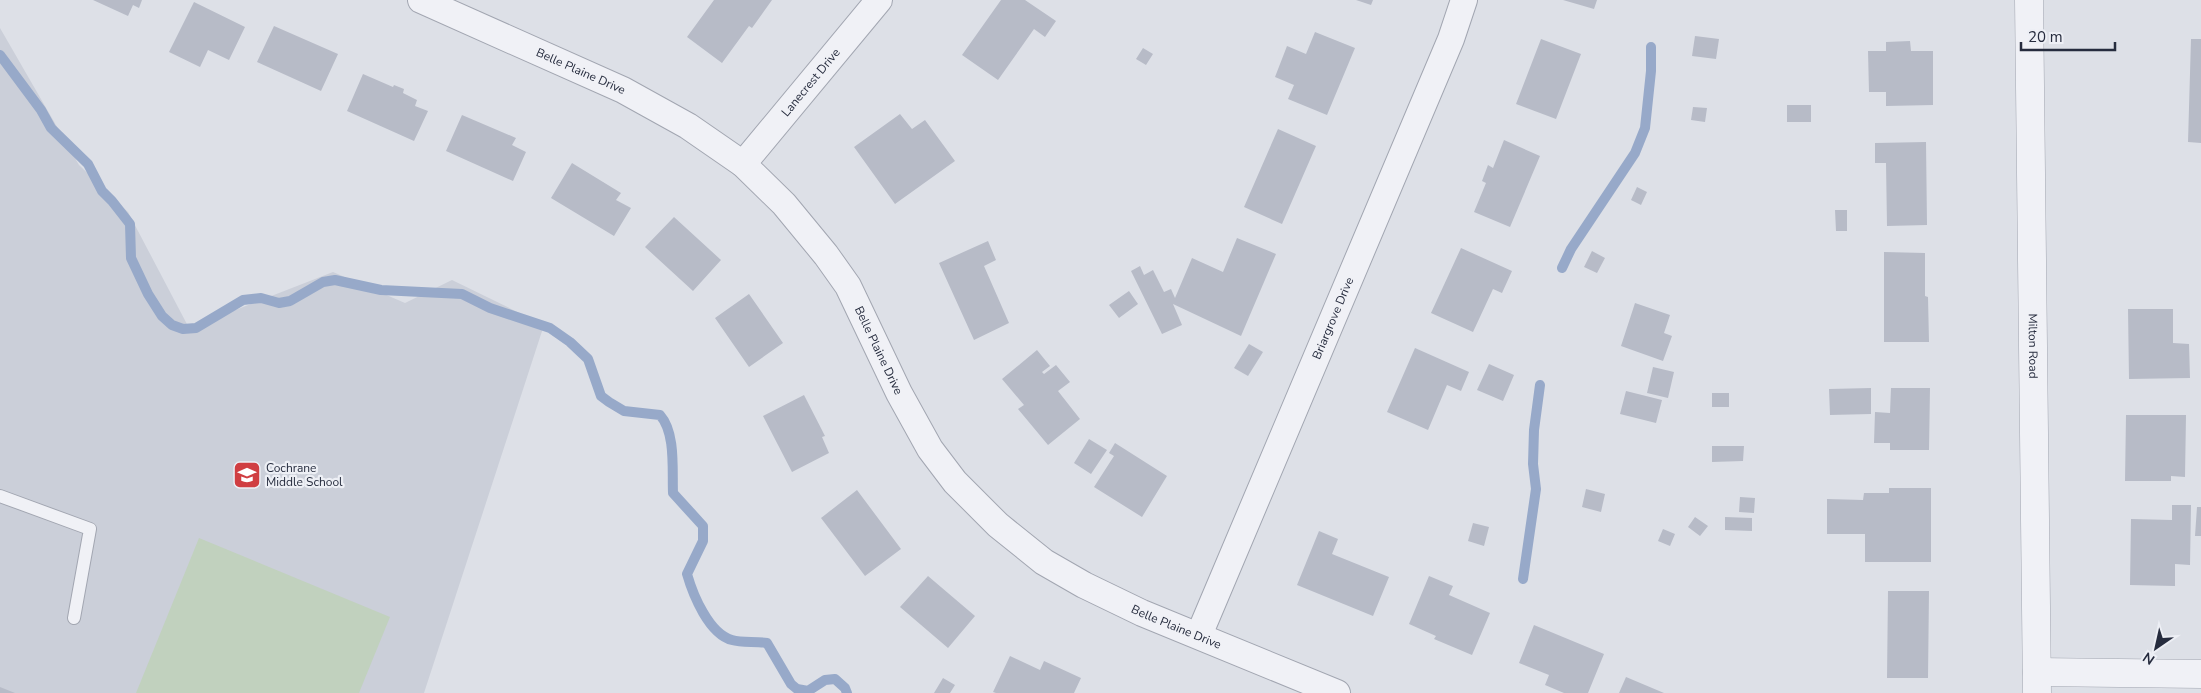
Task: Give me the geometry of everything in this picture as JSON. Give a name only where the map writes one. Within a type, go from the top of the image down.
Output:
[{"type":"street","name":"Belle Plaine Drive","points":[[422,0],[622,90],[688,126],[743,164],[784,204],[826,255],[848,286],[899,393],[930,448],[955,482],[998,525],[1044,562],[1092,589],[1142,612],[1337,693]]},
{"type":"street","name":"Lanecrest Drive","points":[[743,164],[879,0]]},
{"type":"street","name":"Briargrove Drive","points":[[1199,635],[1451,39],[1464,0]]},
{"type":"street","name":"Milton Road","points":[[2029,0],[2037,683]]},
{"type":"street","points":[[2037,683],[2201,674]]},
{"type":"lane","points":[[0,496],[90,529],[74,618]]},
{"type":"shaded area","name":"Cochrane Middle School","points":[[0,28],[79,165],[128,212],[189,328],[333,272],[405,303],[452,280],[544,325],[424,693],[0,693]]},
{"type":"green space","points":[[199,538],[390,617],[359,693],[136,693]]},
{"type":"building","points":[[93,0],[142,0],[139,8],[133,5],[128,16]]},
{"type":"building","points":[[714,0],[772,0],[752,28],[749,26],[722,63],[687,37]]},
{"type":"building","points":[[1001,0],[1025,0],[1056,21],[1045,37],[1034,29],[998,80],[962,55]]},
{"type":"building","points":[[1356,0],[1373,0],[1371,5]]},
{"type":"building","points":[[1563,0],[1597,0],[1594,9]]},
{"type":"building","points":[[194,2],[245,27],[229,60],[208,50],[200,67],[169,52]]},
{"type":"building","points":[[274,26],[338,54],[321,91],[257,62]]},
{"type":"building","points":[[1315,32],[1355,48],[1327,115],[1288,99],[1294,85],[1275,77],[1287,46],[1306,54]]},
{"type":"building","points":[[1695,36],[1719,39],[1716,59],[1692,56]]},
{"type":"building","points":[[1541,39],[1581,54],[1556,119],[1516,104]]},
{"type":"building","points":[[2191,39],[2201,39],[2201,143],[2188,142]]},
{"type":"building","points":[[1910,41],[1911,51],[1933,51],[1933,105],[1886,106],[1886,92],[1869,92],[1868,51],[1886,51],[1886,42]]},
{"type":"building","points":[[1143,48],[1153,54],[1146,65],[1136,59]]},
{"type":"building","points":[[363,74],[393,87],[394,85],[404,89],[403,93],[417,100],[415,106],[428,111],[414,141],[347,111]]},
{"type":"building","points":[[1787,105],[1811,105],[1811,122],[1787,122]]},
{"type":"building","points":[[1693,107],[1707,108],[1705,122],[1691,120]]},
{"type":"building","points":[[900,114],[912,129],[925,120],[955,161],[895,204],[854,147]]},
{"type":"building","points":[[462,115],[516,138],[512,145],[526,152],[513,181],[446,151]]},
{"type":"building","points":[[1278,129],[1316,146],[1282,224],[1244,207]]},
{"type":"building","points":[[1504,140],[1540,156],[1510,227],[1474,212],[1486,183],[1482,181],[1488,165],[1493,168]]},
{"type":"building","points":[[1926,142],[1927,225],[1887,226],[1886,163],[1875,163],[1875,143]]},
{"type":"building","points":[[572,163],[621,193],[616,200],[631,208],[614,236],[551,198]]},
{"type":"building","points":[[1637,187],[1647,192],[1641,205],[1631,200]]},
{"type":"building","points":[[1835,210],[1847,210],[1847,231],[1836,231]]},
{"type":"building","points":[[674,217],[721,260],[693,291],[645,247]]},
{"type":"building","points":[[1237,238],[1276,254],[1241,336],[1173,304],[1182,325],[1162,334],[1131,271],[1140,266],[1144,275],[1153,270],[1164,292],[1171,289],[1175,298],[1192,258],[1223,272]]},
{"type":"building","points":[[988,241],[996,260],[984,266],[1009,323],[974,340],[939,263]]},
{"type":"building","points":[[1461,248],[1512,271],[1502,293],[1493,289],[1473,332],[1431,313]]},
{"type":"building","points":[[1592,251],[1605,258],[1597,273],[1584,267]]},
{"type":"building","points":[[1884,252],[1925,253],[1925,296],[1928,297],[1929,342],[1884,342]]},
{"type":"building","points":[[1129,291],[1138,304],[1119,318],[1109,305]]},
{"type":"building","points":[[749,294],[783,343],[749,367],[715,318]]},
{"type":"building","points":[[1635,303],[1670,315],[1664,333],[1672,336],[1663,361],[1621,346]]},
{"type":"building","points":[[2128,309],[2173,309],[2173,343],[2189,344],[2190,378],[2129,379]]},
{"type":"building","points":[[1249,344],[1263,352],[1248,376],[1234,368]]},
{"type":"building","points":[[1415,348],[1469,372],[1461,391],[1447,385],[1428,430],[1387,412]]},
{"type":"building","points":[[1037,350],[1050,366],[1042,372],[1044,374],[1056,365],[1070,382],[1058,391],[1080,419],[1048,445],[1018,409],[1024,405],[1002,379]]},
{"type":"building","points":[[1489,364],[1514,375],[1503,401],[1477,390]]},
{"type":"building","points":[[1653,367],[1674,372],[1668,398],[1647,393]]},
{"type":"building","points":[[1871,388],[1871,414],[1830,415],[1829,389]]},
{"type":"building","points":[[1891,388],[1930,388],[1929,450],[1890,450],[1890,443],[1874,443],[1875,412],[1890,413]]},
{"type":"building","points":[[1626,391],[1662,400],[1656,423],[1620,414]]},
{"type":"building","points":[[1712,393],[1729,393],[1729,407],[1712,407]]},
{"type":"building","points":[[804,395],[825,436],[822,437],[829,453],[792,472],[763,416]]},
{"type":"building","points":[[2126,415],[2186,415],[2185,477],[2171,476],[2171,481],[2125,481]]},
{"type":"building","points":[[1089,439],[1107,450],[1091,474],[1074,463]]},
{"type":"building","points":[[1115,443],[1167,476],[1142,517],[1094,487],[1114,456],[1109,453]]},
{"type":"building","points":[[1712,446],[1744,446],[1743,461],[1712,462]]},
{"type":"building","points":[[1889,488],[1931,488],[1931,562],[1865,562],[1865,534],[1827,534],[1827,499],[1863,500],[1864,493],[1889,493]]},
{"type":"building","points":[[1586,489],[1605,494],[1601,512],[1582,507]]},
{"type":"building","points":[[857,490],[901,549],[865,576],[821,518]]},
{"type":"building","points":[[1740,497],[1755,498],[1754,513],[1739,512]]},
{"type":"building","points":[[2172,505],[2191,505],[2190,565],[2175,564],[2175,586],[2130,585],[2131,519],[2172,520]]},
{"type":"building","points":[[2197,507],[2201,507],[2201,536],[2195,536]]},
{"type":"building","points":[[1695,517],[1708,526],[1700,536],[1688,527]]},
{"type":"building","points":[[1725,517],[1752,518],[1752,531],[1725,530]]},
{"type":"building","points":[[1473,523],[1489,527],[1484,546],[1468,541]]},
{"type":"building","points":[[1663,529],[1675,534],[1670,546],[1658,541]]},
{"type":"building","points":[[1319,531],[1338,539],[1332,554],[1389,577],[1373,616],[1297,585]]},
{"type":"building","points":[[928,576],[975,616],[948,648],[900,607]]},
{"type":"building","points":[[1429,576],[1453,586],[1449,595],[1490,613],[1472,655],[1434,639],[1436,636],[1409,624]]},
{"type":"building","points":[[1888,591],[1929,591],[1928,678],[1887,678]]},
{"type":"building","points":[[1534,625],[1604,654],[1588,693],[1564,693],[1545,685],[1549,675],[1519,663]]},
{"type":"building","points":[[1010,656],[1040,670],[1044,661],[1081,678],[1074,693],[993,692]]},
{"type":"building","points":[[1626,677],[1664,693],[1619,693]]},
{"type":"building","points":[[943,678],[955,685],[950,693],[934,693]]},
{"type":"building","points":[[0,687],[15,693],[0,693]]},
{"type":"waterway","points":[[1562,268],[1571,249],[1635,153],[1645,128],[1651,71],[1651,47]]},
{"type":"waterway","points":[[0,55],[41,110],[51,128],[88,164],[102,191],[130,224],[131,258],[148,294],[162,316],[172,325],[183,329],[196,328],[243,300],[261,298],[279,303],[290,301],[323,282],[335,280],[381,290],[462,294],[490,308],[550,328],[570,342],[588,359],[601,396],[624,411],[660,415],[665,423],[671,442],[673,493],[703,526],[703,541],[687,574],[698,603],[709,622],[716,630],[732,640],[767,643],[791,684],[797,689],[808,691],[825,680],[835,679],[845,688],[847,693]]},
{"type":"waterway","points":[[1523,579],[1536,489],[1533,464],[1534,430],[1540,385]]},
{"type":"place","name":"Cochrane Middle School","points":[[247,475]]}]
